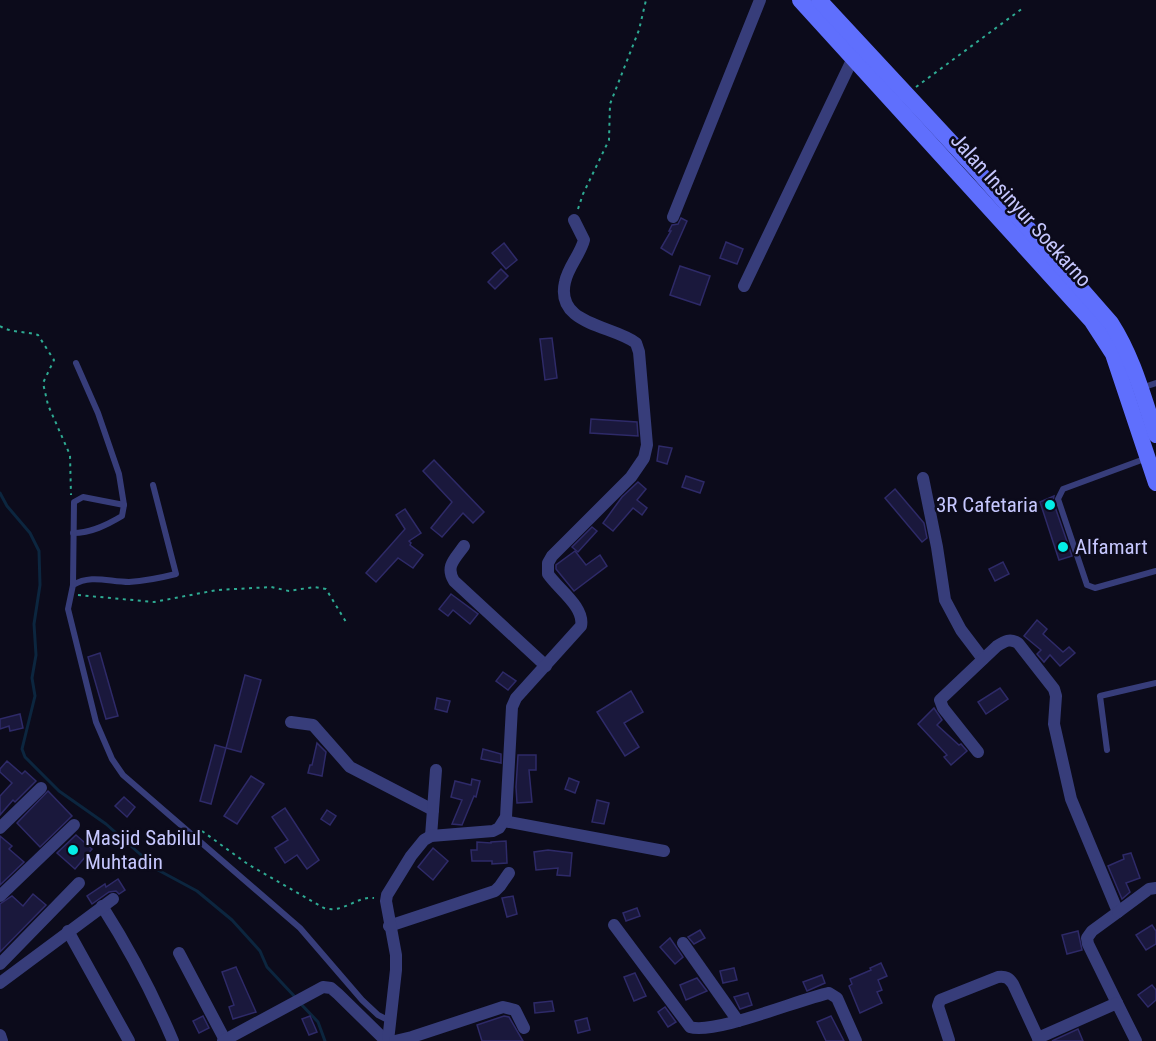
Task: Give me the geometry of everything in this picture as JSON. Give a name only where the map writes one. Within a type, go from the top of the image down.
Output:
[{"type":"main road","name":"Jalan Insinyur Soekarno","points":[[800,0],[853,58],[1111,323],[1148,385],[1156,435]]},
{"type":"main road","name":"Jalan Insinyur Soekarno","points":[[819,0],[907,95],[1104,338],[1124,381],[1156,483]]},
{"type":"street","points":[[673,217],[760,0]]},
{"type":"street","points":[[744,286],[853,58]]},
{"type":"street","points":[[387,1041],[396,970],[387,895],[420,843],[431,836],[493,831],[499,828],[504,821],[512,707],[516,698],[579,631],[582,621],[579,611],[548,574],[549,560],[632,477],[644,458],[647,445],[639,352],[636,343],[579,318],[565,299],[565,280],[584,240],[574,220]]},
{"type":"street","points":[[923,478],[945,600],[961,630],[983,659]]},
{"type":"street","points":[[464,546],[450,567],[454,582],[546,666]]},
{"type":"street","points":[[978,752],[943,708],[940,700],[1004,641],[1014,641],[1054,689],[1056,696],[1054,724],[1071,799],[1118,912]]},
{"type":"street","points":[[291,722],[313,725],[350,767],[433,810]]},
{"type":"street","points":[[431,836],[436,770]]},
{"type":"street","points":[[0,828],[41,788]]},
{"type":"street","points":[[504,821],[664,851]]},
{"type":"street","points":[[0,896],[74,825]]},
{"type":"street","points":[[389,926],[495,891],[509,873]]},
{"type":"street","points":[[0,964],[79,883]]},
{"type":"street","points":[[1136,1041],[1087,938],[1092,931],[1149,889],[1156,888]]},
{"type":"street","points":[[0,983],[113,898]]},
{"type":"street","points":[[102,906],[141,972],[173,1041]]},
{"type":"street","points":[[614,925],[690,1027],[699,1028],[738,1021],[830,993],[837,998],[856,1041]]},
{"type":"street","points":[[68,931],[129,1041]]},
{"type":"street","points":[[684,943],[738,1021]]},
{"type":"street","points":[[179,953],[226,1040],[323,987],[331,988],[387,1041]]},
{"type":"street","points":[[950,1040],[938,1006],[940,1000],[999,976],[1010,979],[1038,1040],[1117,1004]]},
{"type":"street","points":[[395,1041],[412,1038],[503,1007],[515,1010],[524,1028]]},
{"type":"street","points":[[0,1035],[2,1041]]},
{"type":"lane","points":[[73,533],[85,533],[114,521],[122,516],[124,505],[119,474],[98,413],[76,363]]},
{"type":"lane","points":[[1148,458],[1063,489],[1058,498],[1087,585],[1095,588],[1156,571]]},
{"type":"lane","points":[[73,585],[82,580],[151,580],[176,574],[153,485]]},
{"type":"lane","points":[[124,505],[83,497],[74,502],[73,585],[68,609],[96,722],[112,759],[123,775],[300,927],[363,1000],[378,1015],[390,1021]]},
{"type":"lane","points":[[1107,750],[1100,696],[1156,683]]},
{"type":"path","points":[[574,220],[583,194],[609,140],[610,104],[639,30],[646,0]]},
{"type":"path","points":[[907,95],[1023,8]]},
{"type":"path","points":[[0,326],[7,331],[38,334],[54,360],[43,383],[48,405],[70,455],[71,498]]},
{"type":"path","points":[[69,594],[154,602],[217,590],[271,587],[289,591],[314,587],[326,589],[346,622]]},
{"type":"path","points":[[200,830],[249,866],[324,908],[337,910],[364,898],[380,898],[386,901]]},
{"type":"building","points":[[681,218],[687,221],[672,255],[661,248],[672,225],[678,224]]},
{"type":"building","points":[[726,242],[743,249],[737,264],[720,258]]},
{"type":"building","points":[[504,243],[517,260],[506,269],[492,253]]},
{"type":"building","points":[[680,266],[710,276],[700,305],[670,295]]},
{"type":"building","points":[[501,269],[508,276],[495,289],[488,282]]},
{"type":"building","points":[[552,338],[557,378],[545,380],[540,339]]},
{"type":"building","points":[[591,419],[637,422],[638,436],[590,433]]},
{"type":"building","points":[[659,446],[672,448],[667,464],[657,461]]},
{"type":"building","points":[[434,460],[484,512],[473,523],[463,513],[442,537],[431,528],[452,502],[423,471]]},
{"type":"building","points":[[686,476],[704,482],[700,493],[682,487]]},
{"type":"building","points":[[638,482],[646,489],[637,500],[647,508],[642,515],[633,508],[613,531],[603,523],[622,497]]},
{"type":"building","points":[[895,489],[924,523],[927,538],[922,542],[885,498]]},
{"type":"building","points":[[1054,496],[1053,501],[1072,556],[1059,560],[1040,502]]},
{"type":"building","points":[[405,509],[421,533],[409,541],[410,545],[423,555],[413,568],[398,558],[376,582],[366,573],[405,529],[396,515]]},
{"type":"building","points":[[592,527],[597,531],[578,552],[572,547]]},
{"type":"building","points":[[575,551],[586,565],[600,555],[607,566],[574,591],[556,569],[556,565]]},
{"type":"building","points":[[1003,562],[1009,574],[995,581],[989,569]]},
{"type":"building","points":[[451,594],[478,614],[470,624],[453,610],[448,616],[439,609]]},
{"type":"building","points":[[1037,620],[1047,629],[1043,634],[1063,652],[1069,647],[1075,653],[1060,666],[1050,655],[1044,662],[1037,654],[1041,650],[1024,636]]},
{"type":"building","points":[[100,653],[118,716],[106,719],[88,657]]},
{"type":"building","points":[[503,672],[516,681],[508,690],[496,681]]},
{"type":"building","points":[[245,675],[261,680],[241,752],[226,748]]},
{"type":"building","points":[[1000,688],[1008,699],[986,714],[978,702]]},
{"type":"building","points":[[631,691],[643,712],[624,723],[639,747],[625,756],[597,712]]},
{"type":"building","points":[[437,698],[450,701],[447,712],[435,709]]},
{"type":"building","points":[[934,708],[942,720],[937,725],[967,751],[951,765],[944,757],[947,755],[918,724]]},
{"type":"building","points":[[20,714],[23,728],[10,731],[9,726],[0,729],[0,719]]},
{"type":"building","points":[[317,743],[326,752],[322,776],[308,773]]},
{"type":"building","points":[[215,745],[226,748],[211,804],[200,801]]},
{"type":"building","points":[[483,749],[501,754],[501,763],[481,759]]},
{"type":"building","points":[[518,755],[536,755],[536,770],[529,770],[532,802],[517,803]]},
{"type":"building","points":[[7,761],[22,774],[25,771],[36,781],[15,802],[13,800],[0,815],[0,796],[12,783],[0,772]]},
{"type":"building","points":[[251,776],[264,784],[237,824],[224,816]]},
{"type":"building","points":[[569,778],[579,782],[575,793],[565,789]]},
{"type":"building","points":[[472,779],[480,781],[476,797],[474,796],[462,825],[452,824],[462,800],[451,797],[455,781],[471,785]]},
{"type":"building","points":[[48,791],[72,816],[40,847],[17,823]]},
{"type":"building","points":[[124,797],[135,807],[127,817],[115,806]]},
{"type":"building","points":[[597,800],[609,803],[604,824],[592,822]]},
{"type":"building","points":[[285,808],[319,860],[307,869],[297,855],[285,863],[275,848],[288,840],[272,817]]},
{"type":"building","points":[[327,810],[336,816],[330,825],[321,819]]},
{"type":"building","name":"Masjid Sabilul Muhtadin","points":[[76,835],[92,849],[75,869],[57,853]]},
{"type":"building","points":[[0,836],[12,846],[9,849],[24,862],[0,885]]},
{"type":"building","points":[[506,841],[507,863],[492,864],[492,861],[472,861],[471,850],[477,850],[477,842]]},
{"type":"building","points":[[433,848],[448,861],[433,880],[418,867]]},
{"type":"building","points":[[548,850],[572,853],[570,876],[557,875],[558,868],[536,870],[534,852]]},
{"type":"building","points":[[1131,853],[1140,878],[1126,883],[1130,892],[1122,899],[1108,866],[1124,859],[1123,855]]},
{"type":"building","points":[[118,879],[125,890],[119,894],[116,891],[109,892],[92,904],[87,896],[105,884],[106,887]]},
{"type":"building","points":[[33,894],[46,905],[0,952],[0,904],[12,896],[23,906]]},
{"type":"building","points":[[513,896],[517,914],[507,917],[502,898]]},
{"type":"building","points":[[637,908],[640,916],[626,921],[623,913]]},
{"type":"building","points":[[1152,925],[1156,931],[1156,944],[1146,950],[1136,935]]},
{"type":"building","points":[[700,930],[705,938],[694,944],[688,937]]},
{"type":"building","points":[[1078,931],[1082,950],[1067,954],[1062,935]]},
{"type":"building","points":[[670,938],[683,957],[675,964],[660,947]]},
{"type":"building","points":[[881,963],[887,976],[878,980],[882,990],[877,992],[882,1003],[860,1013],[849,986],[852,984],[850,979]]},
{"type":"building","points":[[236,967],[256,1012],[233,1019],[229,1007],[234,1005],[222,972]]},
{"type":"building","points":[[734,968],[737,980],[723,983],[720,971]]},
{"type":"building","points":[[635,973],[646,996],[634,1001],[624,977]]},
{"type":"building","points":[[822,975],[825,983],[807,991],[803,982]]},
{"type":"building","points":[[697,978],[707,991],[686,1000],[680,985]]},
{"type":"building","points":[[1152,985],[1156,990],[1156,1000],[1148,1007],[1138,995]]},
{"type":"building","points":[[748,993],[752,1005],[740,1009],[734,997]]},
{"type":"building","points":[[552,1001],[554,1011],[535,1013],[534,1003]]},
{"type":"building","points":[[665,1007],[676,1022],[668,1027],[658,1012]]},
{"type":"building","points":[[203,1016],[209,1028],[199,1033],[193,1021]]},
{"type":"building","points":[[310,1016],[317,1032],[309,1035],[302,1019]]},
{"type":"building","points":[[504,1016],[509,1017],[523,1041],[482,1041],[477,1025]]},
{"type":"building","points":[[831,1016],[844,1041],[826,1041],[817,1022]]},
{"type":"building","points":[[587,1018],[590,1030],[578,1033],[575,1021]]},
{"type":"building","points":[[1078,1029],[1083,1041],[1052,1041]]},
{"type":"waterway","points":[[0,493],[7,506],[30,533],[39,551],[40,585],[34,624],[36,655],[32,678],[35,696],[22,749],[25,757],[59,791],[106,824],[158,870],[197,891],[232,920],[260,951],[267,967],[296,998]]},
{"type":"waterway","points":[[300,1003],[318,1022],[325,1041]]},
{"type":"place","name":"3R Cafetaria","points":[[1050,505]]},
{"type":"place","name":"Alfamart","points":[[1063,547]]},
{"type":"place","name":"Masjid Sabilul Muhtadin","points":[[73,850]]}]
